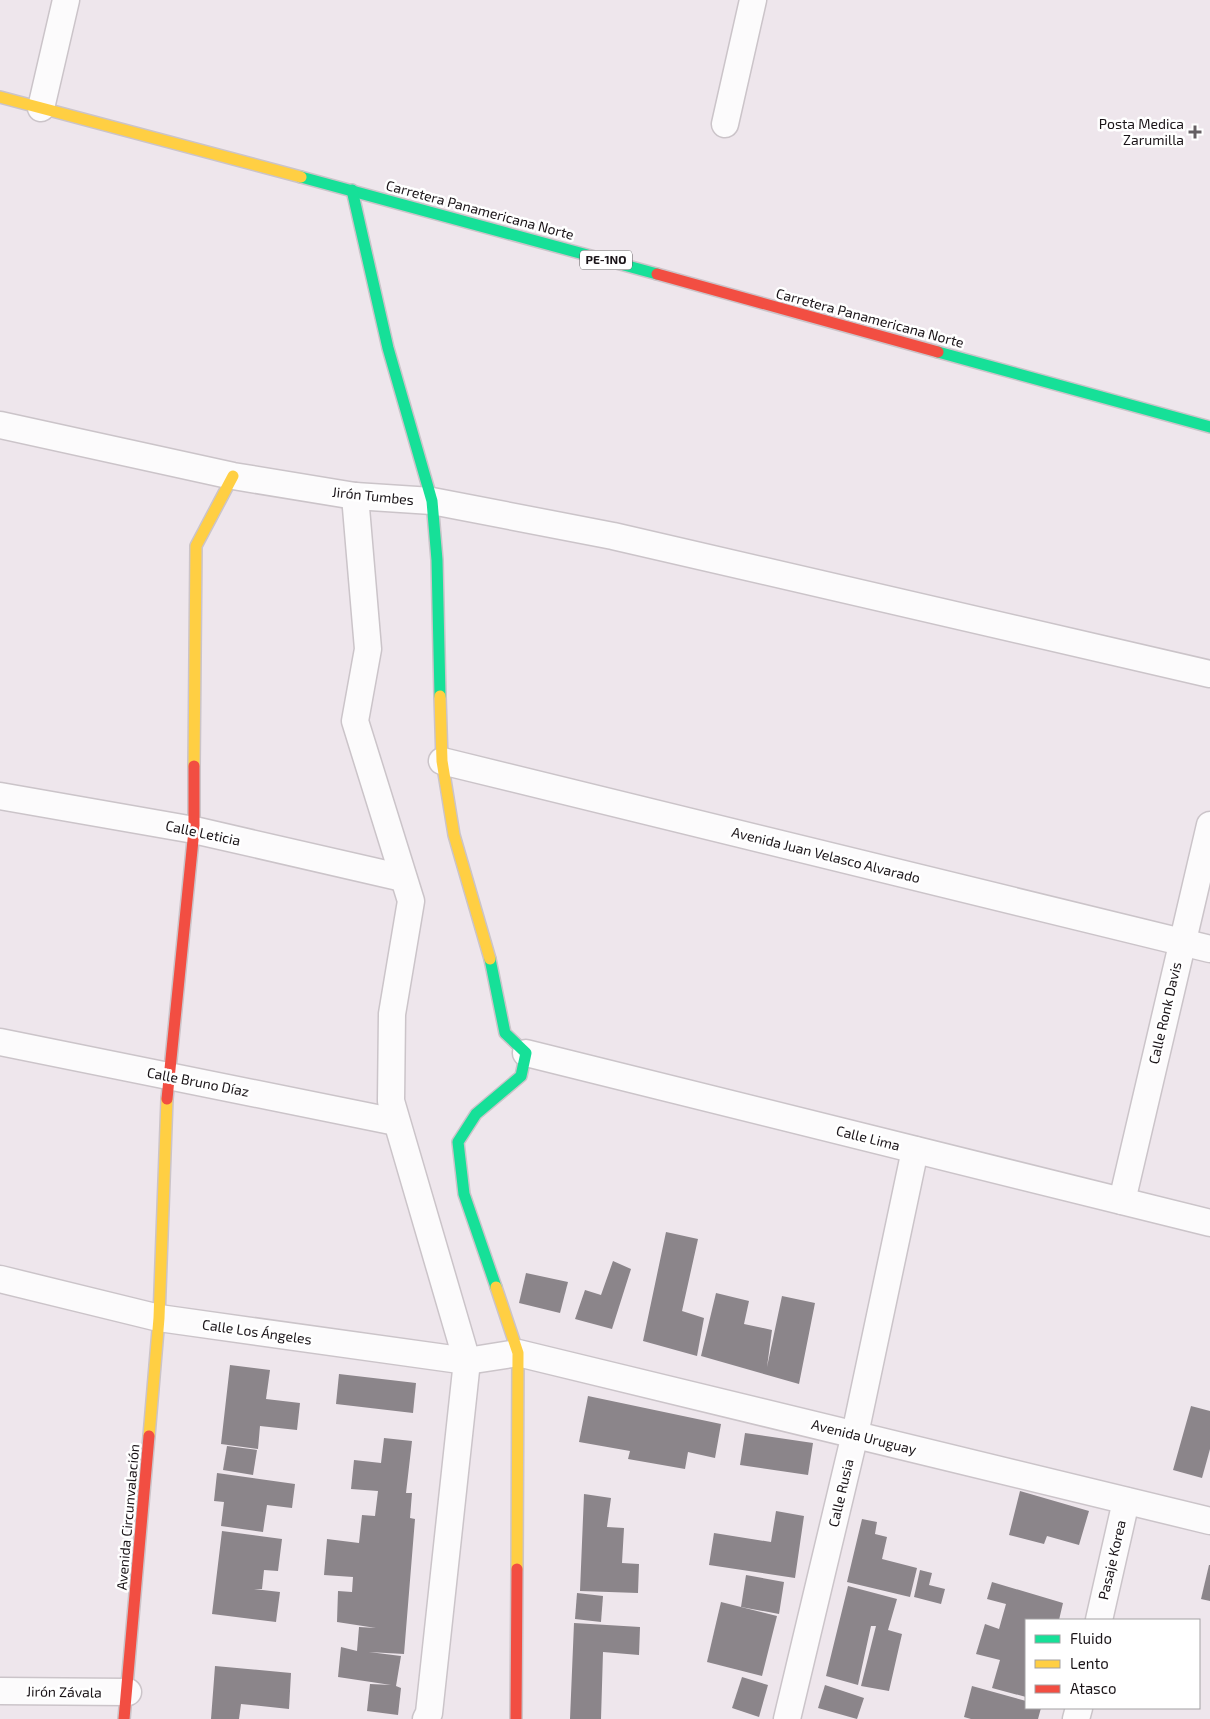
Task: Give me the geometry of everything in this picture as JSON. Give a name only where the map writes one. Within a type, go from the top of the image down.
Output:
[{"type":"street","points":[[41,108],[66,0]]},
{"type":"street","points":[[725,124],[753,0]]},
{"type":"street","name":"Carretera Panamericana Norte","points":[[0,97],[352,190],[1210,428]]},
{"type":"street","name":"Jirón Tumbes","points":[[0,425],[233,476],[355,496],[432,501],[388,348],[352,190]]},
{"type":"street","name":"Avenida Circunvalación","points":[[124,1719],[128,1692],[159,1318],[168,1075],[194,830],[196,546],[233,476]]},
{"type":"street","points":[[355,496],[368,649],[355,721],[411,901],[392,1014],[391,1101],[467,1361],[430,1703],[426,1719]]},
{"type":"street","points":[[516,1719],[518,1353],[464,1194],[458,1142],[476,1114],[522,1076],[526,1053],[505,1033],[488,950],[454,835],[442,761],[437,560],[432,501],[613,536],[1210,674]]},
{"type":"street","name":"Avenida Juan Velasco Alvarado","points":[[442,761],[1210,949]]},
{"type":"street","name":"Calle Leticia","points":[[0,796],[194,830],[404,878]]},
{"type":"street","name":"Calle Ronk Davis","points":[[1122,1201],[1210,825]]},
{"type":"street","name":"Calle Bruno Díaz","points":[[0,1042],[396,1122]]},
{"type":"street","name":"Calle Lima","points":[[526,1053],[1210,1223]]},
{"type":"street","name":"Calle Rusia","points":[[787,1719],[855,1434],[915,1150]]},
{"type":"street","name":"Calle Los Ángeles","points":[[0,1279],[159,1318],[467,1361],[518,1353]]},
{"type":"street","name":"Avenida Uruguay","points":[[518,1353],[1210,1521]]},
{"type":"street","name":"Pasaje Korea","points":[[1099,1619],[1126,1501]]},
{"type":"street","name":"Jirón Závala","points":[[0,1691],[128,1692]]},
{"type":"building","points":[[666,1232],[698,1239],[682,1311],[704,1318],[697,1356],[643,1341]]},
{"type":"building","points":[[613,1261],[631,1269],[612,1329],[575,1319],[585,1290],[601,1295]]},
{"type":"building","points":[[526,1273],[568,1282],[560,1313],[519,1303]]},
{"type":"building","points":[[716,1293],[749,1301],[744,1324],[772,1330],[767,1367],[782,1296],[815,1303],[799,1384],[701,1356]]},
{"type":"building","points":[[230,1365],[270,1370],[266,1399],[300,1403],[297,1430],[260,1426],[258,1449],[221,1444]]},
{"type":"building","points":[[339,1374],[416,1383],[413,1413],[336,1404]]},
{"type":"building","points":[[588,1396],[721,1424],[715,1458],[688,1452],[685,1469],[628,1459],[630,1451],[579,1442]]},
{"type":"building","points":[[1191,1406],[1210,1411],[1210,1449],[1202,1478],[1173,1470]]},
{"type":"building","points":[[745,1433],[813,1443],[808,1475],[740,1465]]},
{"type":"building","points":[[384,1438],[412,1441],[406,1493],[412,1493],[410,1518],[415,1519],[404,1654],[369,1652],[401,1656],[396,1686],[401,1688],[398,1715],[367,1711],[370,1684],[391,1685],[338,1677],[341,1647],[357,1651],[359,1627],[376,1628],[337,1622],[338,1591],[352,1592],[353,1577],[324,1575],[327,1539],[359,1543],[362,1515],[375,1516],[378,1491],[351,1489],[354,1460],[381,1463]]},
{"type":"building","points":[[227,1446],[257,1450],[253,1475],[223,1470]]},
{"type":"building","points":[[217,1473],[295,1484],[292,1508],[267,1505],[263,1532],[221,1526],[224,1502],[214,1501]]},
{"type":"building","points":[[1020,1491],[1089,1511],[1079,1545],[1047,1536],[1044,1544],[1009,1535]]},
{"type":"building","points":[[584,1494],[611,1498],[607,1527],[624,1528],[622,1563],[639,1564],[638,1593],[580,1591]]},
{"type":"building","points":[[776,1511],[804,1516],[795,1578],[709,1565],[714,1533],[771,1542]]},
{"type":"building","points":[[862,1519],[877,1522],[875,1534],[887,1537],[882,1559],[917,1568],[910,1597],[847,1582]]},
{"type":"building","points":[[222,1531],[282,1539],[278,1571],[264,1570],[262,1589],[254,1589],[280,1592],[276,1622],[212,1614]]},
{"type":"building","points":[[1210,1565],[1210,1601],[1201,1599]]},
{"type":"building","points":[[920,1570],[932,1573],[929,1585],[945,1589],[941,1604],[914,1597]]},
{"type":"building","points":[[746,1575],[784,1582],[779,1614],[741,1607]]},
{"type":"building","points":[[992,1582],[1063,1603],[1059,1619],[1025,1619],[1025,1697],[992,1688],[1000,1660],[976,1654],[985,1624],[999,1629],[1006,1604],[987,1599]]},
{"type":"building","points":[[848,1586],[897,1599],[888,1630],[902,1634],[889,1691],[861,1686],[876,1626],[871,1626],[858,1685],[826,1676]]},
{"type":"building","points":[[577,1593],[603,1596],[601,1622],[575,1619]]},
{"type":"building","points":[[721,1602],[777,1616],[762,1676],[707,1662]]},
{"type":"building","points":[[574,1623],[640,1627],[639,1655],[603,1652],[601,1719],[570,1719]]},
{"type":"building","points":[[215,1666],[291,1673],[289,1709],[241,1704],[239,1719],[211,1719]]},
{"type":"building","points":[[742,1677],[768,1685],[759,1717],[732,1708]]},
{"type":"building","points":[[825,1685],[864,1698],[857,1719],[818,1708]]},
{"type":"building","points":[[972,1686],[1025,1701],[1025,1709],[1041,1709],[1038,1719],[971,1719],[964,1717]]},
{"type":"traffic: fast","points":[[301,177],[657,274]]},
{"type":"traffic: fast","points":[[352,190],[388,348],[432,501],[437,560],[440,696]]},
{"type":"traffic: fast","points":[[938,352],[1210,427]]},
{"type":"traffic: fast","points":[[490,959],[505,1033],[526,1053],[521,1076],[476,1114],[458,1142],[464,1194],[496,1287]]},
{"type":"traffic: slow","points":[[0,97],[301,177]]},
{"type":"traffic: slow","points":[[194,766],[196,546],[233,476]]},
{"type":"traffic: slow","points":[[440,696],[442,761],[454,835],[490,959]]},
{"type":"traffic: slow","points":[[149,1436],[159,1318],[167,1099]]},
{"type":"traffic: slow","points":[[496,1287],[518,1353],[517,1569]]},
{"type":"traffic: jam","points":[[657,274],[938,352]]},
{"type":"traffic: jam","points":[[167,1099],[194,830],[194,766]]},
{"type":"traffic: jam","points":[[124,1719],[149,1436]]},
{"type":"traffic: jam","points":[[516,1719],[517,1569]]},
{"type":"place","name":"Posta Medica Zarumilla","points":[[1195,132]]}]
